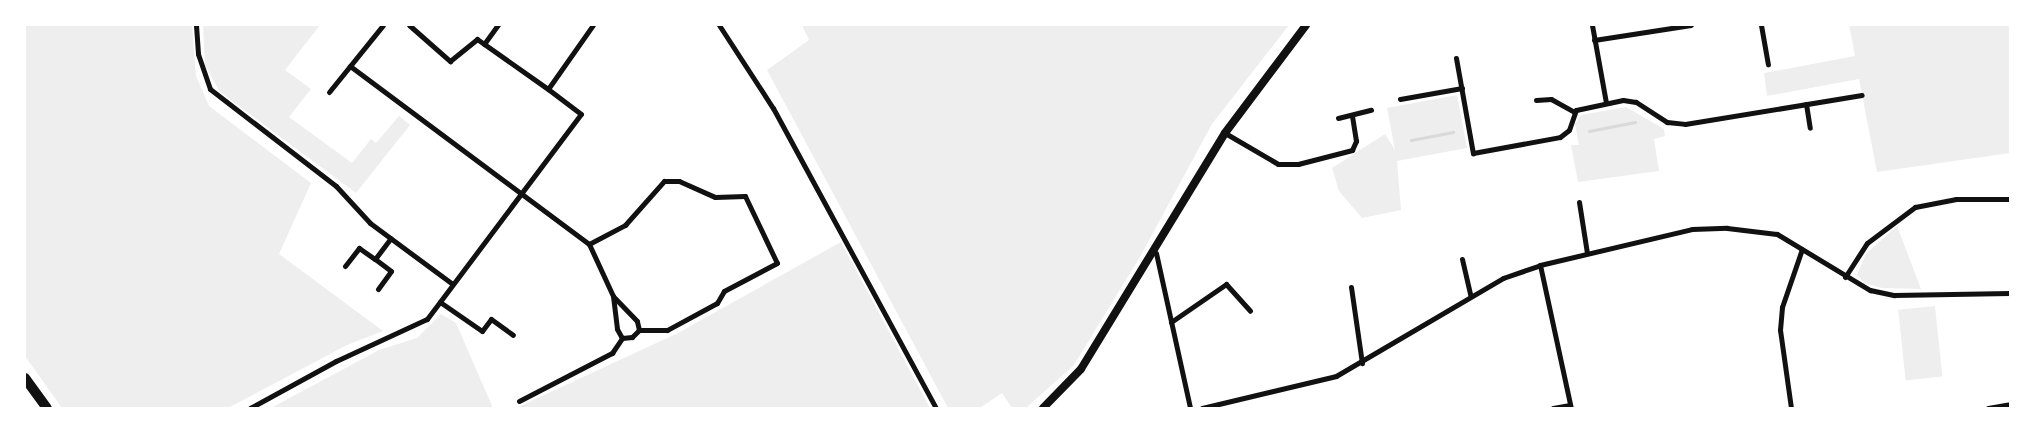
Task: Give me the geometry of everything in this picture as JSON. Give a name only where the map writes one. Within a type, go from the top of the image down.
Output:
[{"type":"main road","points":[[25,378],[46,408]]},
{"type":"street","points":[[196,25],[198,54],[210,89],[336,186],[370,223],[451,283]]},
{"type":"street","points":[[330,92],[383,25]]},
{"type":"street","points":[[250,408],[354,352],[418,326],[440,302],[451,283],[581,114],[484,44],[471,41],[450,61],[409,25]]},
{"type":"street","points":[[484,44],[498,25]]},
{"type":"street","points":[[548,89],[593,25]]},
{"type":"street","points":[[719,25],[773,108],[936,408]]},
{"type":"street","points":[[1043,408],[1081,369],[1156,253],[1225,133],[1306,25]]},
{"type":"street","points":[[1592,25],[1606,103]]},
{"type":"street","points":[[1594,40],[1691,25]]},
{"type":"street","points":[[1760,25],[1768,64]]},
{"type":"street","points":[[1456,58],[1473,153],[1560,137],[1569,130],[1574,112]]},
{"type":"street","points":[[350,66],[522,191],[588,244],[614,297],[632,312],[638,330]]},
{"type":"street","points":[[1400,99],[1462,88]]},
{"type":"street","points":[[1536,100],[1551,99],[1574,112],[1606,103],[1630,100],[1676,124],[1862,95]]},
{"type":"street","points":[[1806,104],[1810,128]]},
{"type":"street","points":[[1338,118],[1371,110]]},
{"type":"street","points":[[1225,133],[1278,164],[1298,164],[1352,150],[1356,141],[1352,115]]},
{"type":"street","points":[[519,401],[612,352],[622,338],[638,330],[666,330],[717,304],[724,291],[777,263],[745,196],[716,198],[679,181],[664,181],[625,226],[588,244]]},
{"type":"street","points":[[1845,277],[1873,236],[1915,207],[1956,199],[2010,200]]},
{"type":"street","points":[[1580,202],[1587,253]]},
{"type":"street","points":[[1202,408],[1336,376],[1362,363],[1470,295],[1540,265],[1692,229],[1727,228],[1778,234],[1845,277],[1870,290],[1894,295],[2010,293]]},
{"type":"street","points":[[375,259],[391,238]]},
{"type":"street","points":[[345,266],[359,248],[375,259],[392,271],[378,289]]},
{"type":"street","points":[[1791,408],[1780,330],[1782,307],[1802,249]]},
{"type":"street","points":[[1156,253],[1190,408]]},
{"type":"street","points":[[1462,259],[1470,295]]},
{"type":"street","points":[[1540,265],[1570,406],[1553,408]]},
{"type":"street","points":[[1171,322],[1226,284],[1250,311]]},
{"type":"street","points":[[1351,288],[1362,363]]},
{"type":"street","points":[[614,297],[614,316],[622,338]]},
{"type":"street","points":[[440,302],[482,331],[491,319],[513,335]]},
{"type":"street","points":[[1988,408],[2010,404]]},
{"type":"shaded area","points":[[25,25],[192,25],[196,76],[209,106],[311,183],[279,254],[383,331],[347,345],[228,408],[62,408],[25,356]]},
{"type":"shaded area","points":[[203,25],[320,25],[285,70],[311,89],[289,117],[352,163],[371,139],[376,143],[399,116],[410,125],[356,193],[220,92],[205,65]]},
{"type":"shaded area","points":[[802,25],[1289,25],[1212,124],[1141,255],[1074,365],[1026,408],[1012,408],[1002,393],[980,408],[948,408],[767,70],[809,40]]},
{"type":"shaded area","points":[[1849,25],[2010,25],[2010,153],[1877,172],[1859,79],[1767,96],[1764,73],[1855,56]]},
{"type":"shaded area","points":[[1457,95],[1467,148],[1397,161],[1401,210],[1362,218],[1339,191],[1332,168],[1385,134],[1395,150],[1387,108]]},
{"type":"shaded area","points":[[1626,107],[1664,129],[1665,136],[1654,139],[1659,171],[1578,182],[1571,145],[1579,145],[1575,124],[1581,115]]},
{"type":"shaded area","points":[[1897,226],[1921,289],[1882,288],[1864,283],[1857,275],[1866,254]]},
{"type":"shaded area","points":[[841,242],[930,408],[516,408],[678,333]]},
{"type":"shaded area","points":[[1935,306],[1942,377],[1906,380],[1898,310]]},
{"type":"shaded area","points":[[441,314],[456,323],[493,408],[271,408],[379,350],[417,338]]},
{"type":"waterway","points":[[1589,131],[1635,122]]},
{"type":"waterway","points":[[1411,140],[1453,132]]}]
